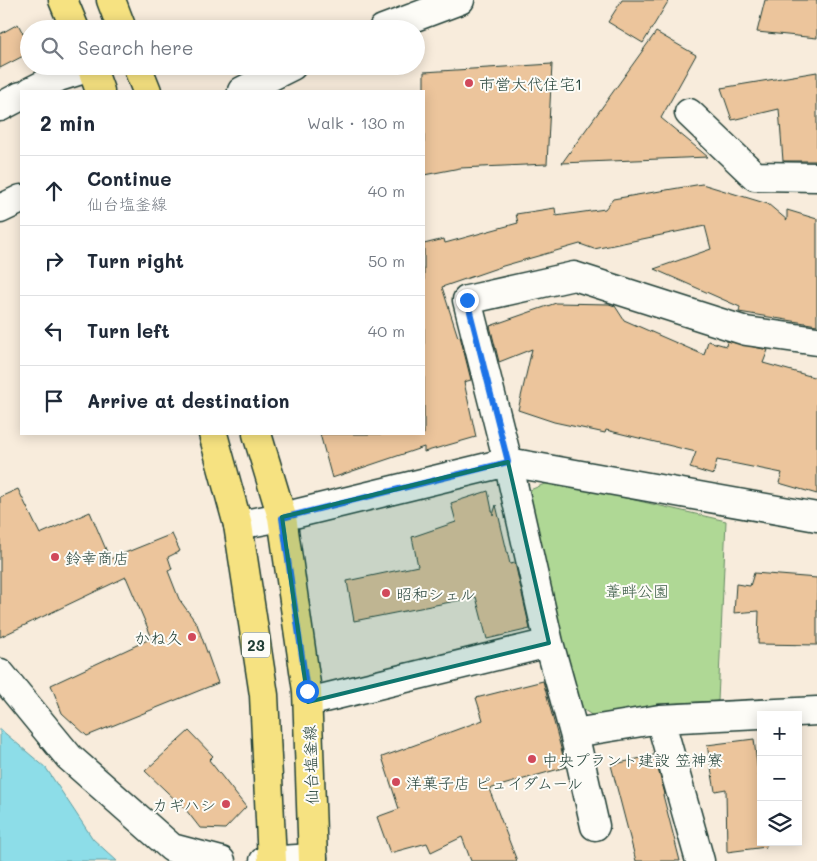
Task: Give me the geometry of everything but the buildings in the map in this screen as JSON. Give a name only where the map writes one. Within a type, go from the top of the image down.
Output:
[{"type":"main road","points":[[63,0],[71,20]]},
{"type":"main road","points":[[112,0],[119,20]]},
{"type":"main road","points":[[94,75],[100,90]]},
{"type":"main road","points":[[141,75],[147,90]]},
{"type":"main road","name":"23","points":[[213,435],[238,525],[264,696],[269,861]]},
{"type":"main road","name":"仙台塩釜線","points":[[257,435],[282,518],[308,702],[313,859]]},
{"type":"street","points":[[407,20],[460,0]]},
{"type":"street","points":[[33,90],[65,75]]},
{"type":"street","points":[[244,90],[274,75]]},
{"type":"street","points":[[0,107],[20,97]]},
{"type":"street","points":[[689,113],[754,176],[817,177]]},
{"type":"street","points":[[0,210],[20,199]]},
{"type":"street","points":[[595,826],[574,733],[548,643],[508,462],[467,300],[574,276],[746,331],[817,341]]},
{"type":"street","points":[[238,525],[282,518],[508,462],[817,517]]},
{"type":"street","points":[[308,702],[548,643]]},
{"type":"street","points":[[0,673],[69,757],[172,848],[221,861]]},
{"type":"street","points":[[574,733],[660,719],[817,711]]},
{"type":"street","points":[[660,719],[700,861]]},
{"type":"street","points":[[269,861],[313,859]]},
{"type":"highlighted area","points":[[508,462],[549,643],[308,702],[282,517]]},
{"type":"green space","name":"葦畔公園","points":[[552,481],[726,521],[718,701],[657,704],[602,722],[581,708],[528,508],[530,490]]},
{"type":"water","points":[[0,729],[46,768],[93,839],[117,861],[0,861]]},
{"type":"place","name":"市営大代住宅1","points":[[469,83]]},
{"type":"place","name":"鈴幸商店","points":[[55,557]]},
{"type":"place","name":"昭和シェル","points":[[386,593]]},
{"type":"place","name":"かね久","points":[[192,637]]},
{"type":"place","name":"中央プラント建設 笠神寮","points":[[532,759]]},
{"type":"place","name":"洋菓子店 ピュイダムール","points":[[396,782]]},
{"type":"place","name":"カギハシ","points":[[226,804]]},
{"type":"route","points":[[307,691],[282,518],[508,462],[467,300]]}]
